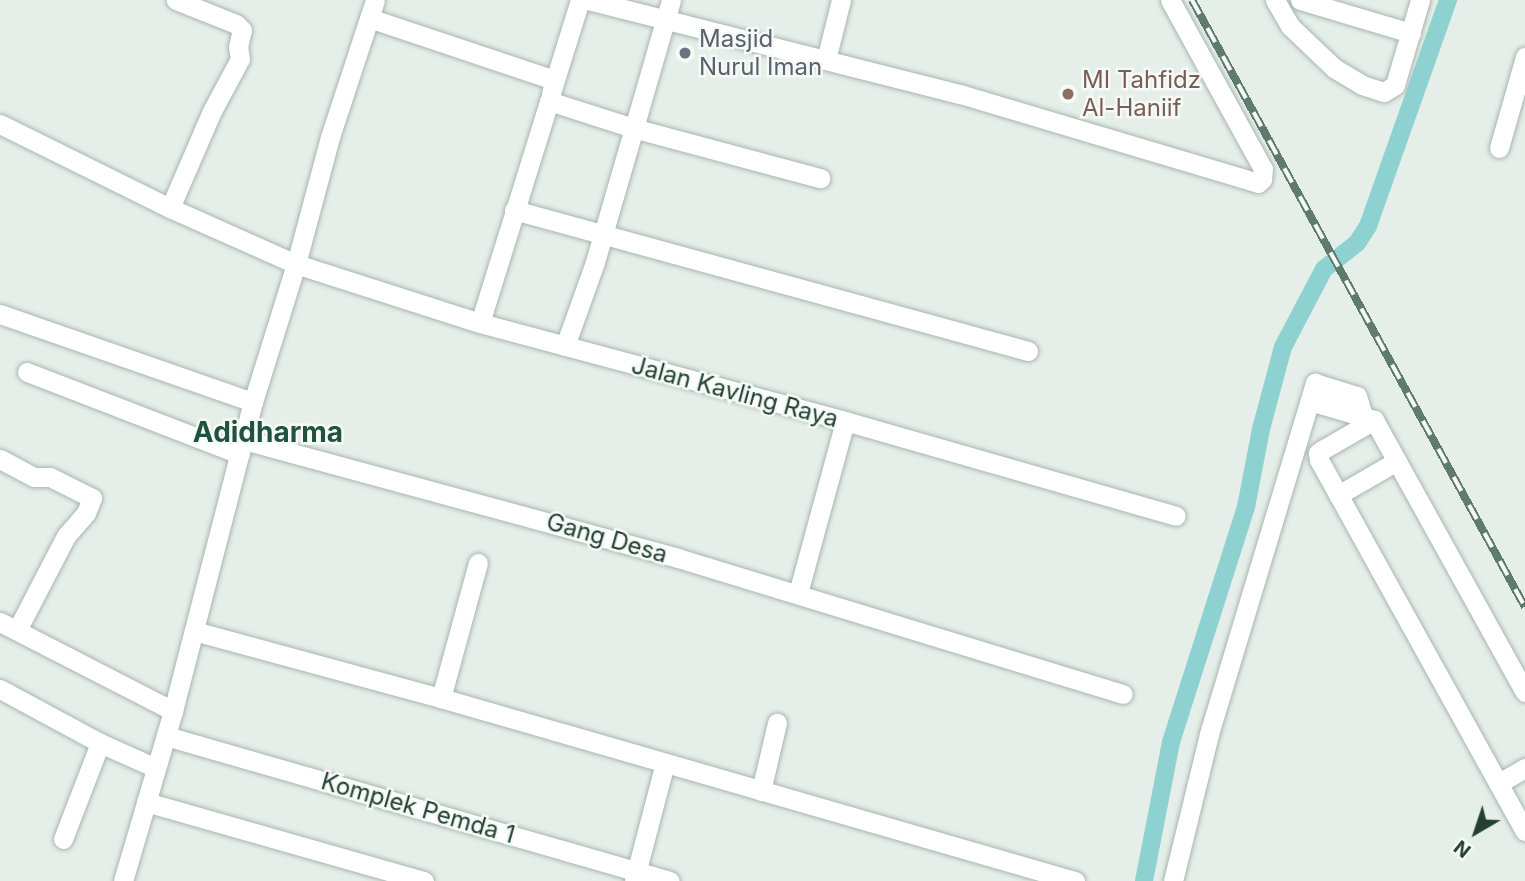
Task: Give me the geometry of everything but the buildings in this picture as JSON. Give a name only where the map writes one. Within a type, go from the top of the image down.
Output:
[{"type":"street","points":[[170,208],[212,111],[240,59],[238,47],[242,30],[236,24],[176,0]]},
{"type":"street","points":[[480,323],[580,0]]},
{"type":"street","points":[[588,0],[960,94],[1258,183],[1263,174],[1261,165],[1170,0]]},
{"type":"street","points":[[565,346],[603,233],[671,0]]},
{"type":"street","points":[[825,60],[841,0]]},
{"type":"street","points":[[1275,0],[1290,26],[1334,68],[1352,80],[1379,91],[1388,91],[1395,85],[1419,0]]},
{"type":"street","points":[[1300,0],[1411,33]]},
{"type":"street","points":[[129,880],[146,802],[173,711],[253,402],[296,264],[322,160],[372,9],[554,80]]},
{"type":"street","points":[[1499,148],[1525,57]]},
{"type":"street","points":[[549,101],[633,128],[820,178]]},
{"type":"street","name":"Jalan Kavling Raya","points":[[0,124],[170,208],[296,264],[480,323],[845,421],[1176,516]]},
{"type":"street","points":[[514,210],[865,309],[1028,351]]},
{"type":"street","points":[[0,314],[253,402]]},
{"type":"street","name":"Gang Desa","points":[[27,372],[242,447],[514,511],[798,593],[1122,694]]},
{"type":"street","points":[[1173,881],[1235,645],[1312,392],[1369,418],[1397,461],[1525,692]]},
{"type":"street","points":[[1369,418],[1318,453],[1338,495],[1525,831]]},
{"type":"street","points":[[798,593],[845,421]]},
{"type":"street","points":[[0,458],[34,477],[50,477],[92,498],[86,513],[66,536],[8,626],[173,711]]},
{"type":"street","points":[[1338,495],[1397,461]]},
{"type":"street","points":[[441,698],[478,563]]},
{"type":"street","points":[[194,631],[441,698],[1075,881]]},
{"type":"street","points":[[0,689],[100,743],[156,768]]},
{"type":"street","points":[[761,791],[777,723]]},
{"type":"street","name":"Komplek Pemda 1","points":[[166,736],[635,876],[670,881]]},
{"type":"street","points":[[63,839],[100,743]]},
{"type":"street","points":[[635,876],[665,764]]},
{"type":"street","points":[[1499,783],[1525,768]]},
{"type":"street","points":[[146,802],[424,881]]},
{"type":"waterway","points":[[1144,881],[1171,742],[1246,507],[1261,429],[1283,347],[1324,269],[1357,243],[1368,226],[1448,0]]},
{"type":"railway","points":[[1192,0],[1525,607]]},
{"type":"place","name":"Masjid Nurul Iman","points":[[685,53]]},
{"type":"place","name":"MI Tahfidz Al-Haniif","points":[[1068,94]]},
{"type":"district","name":"Adidharma","points":[[268,432]]}]
